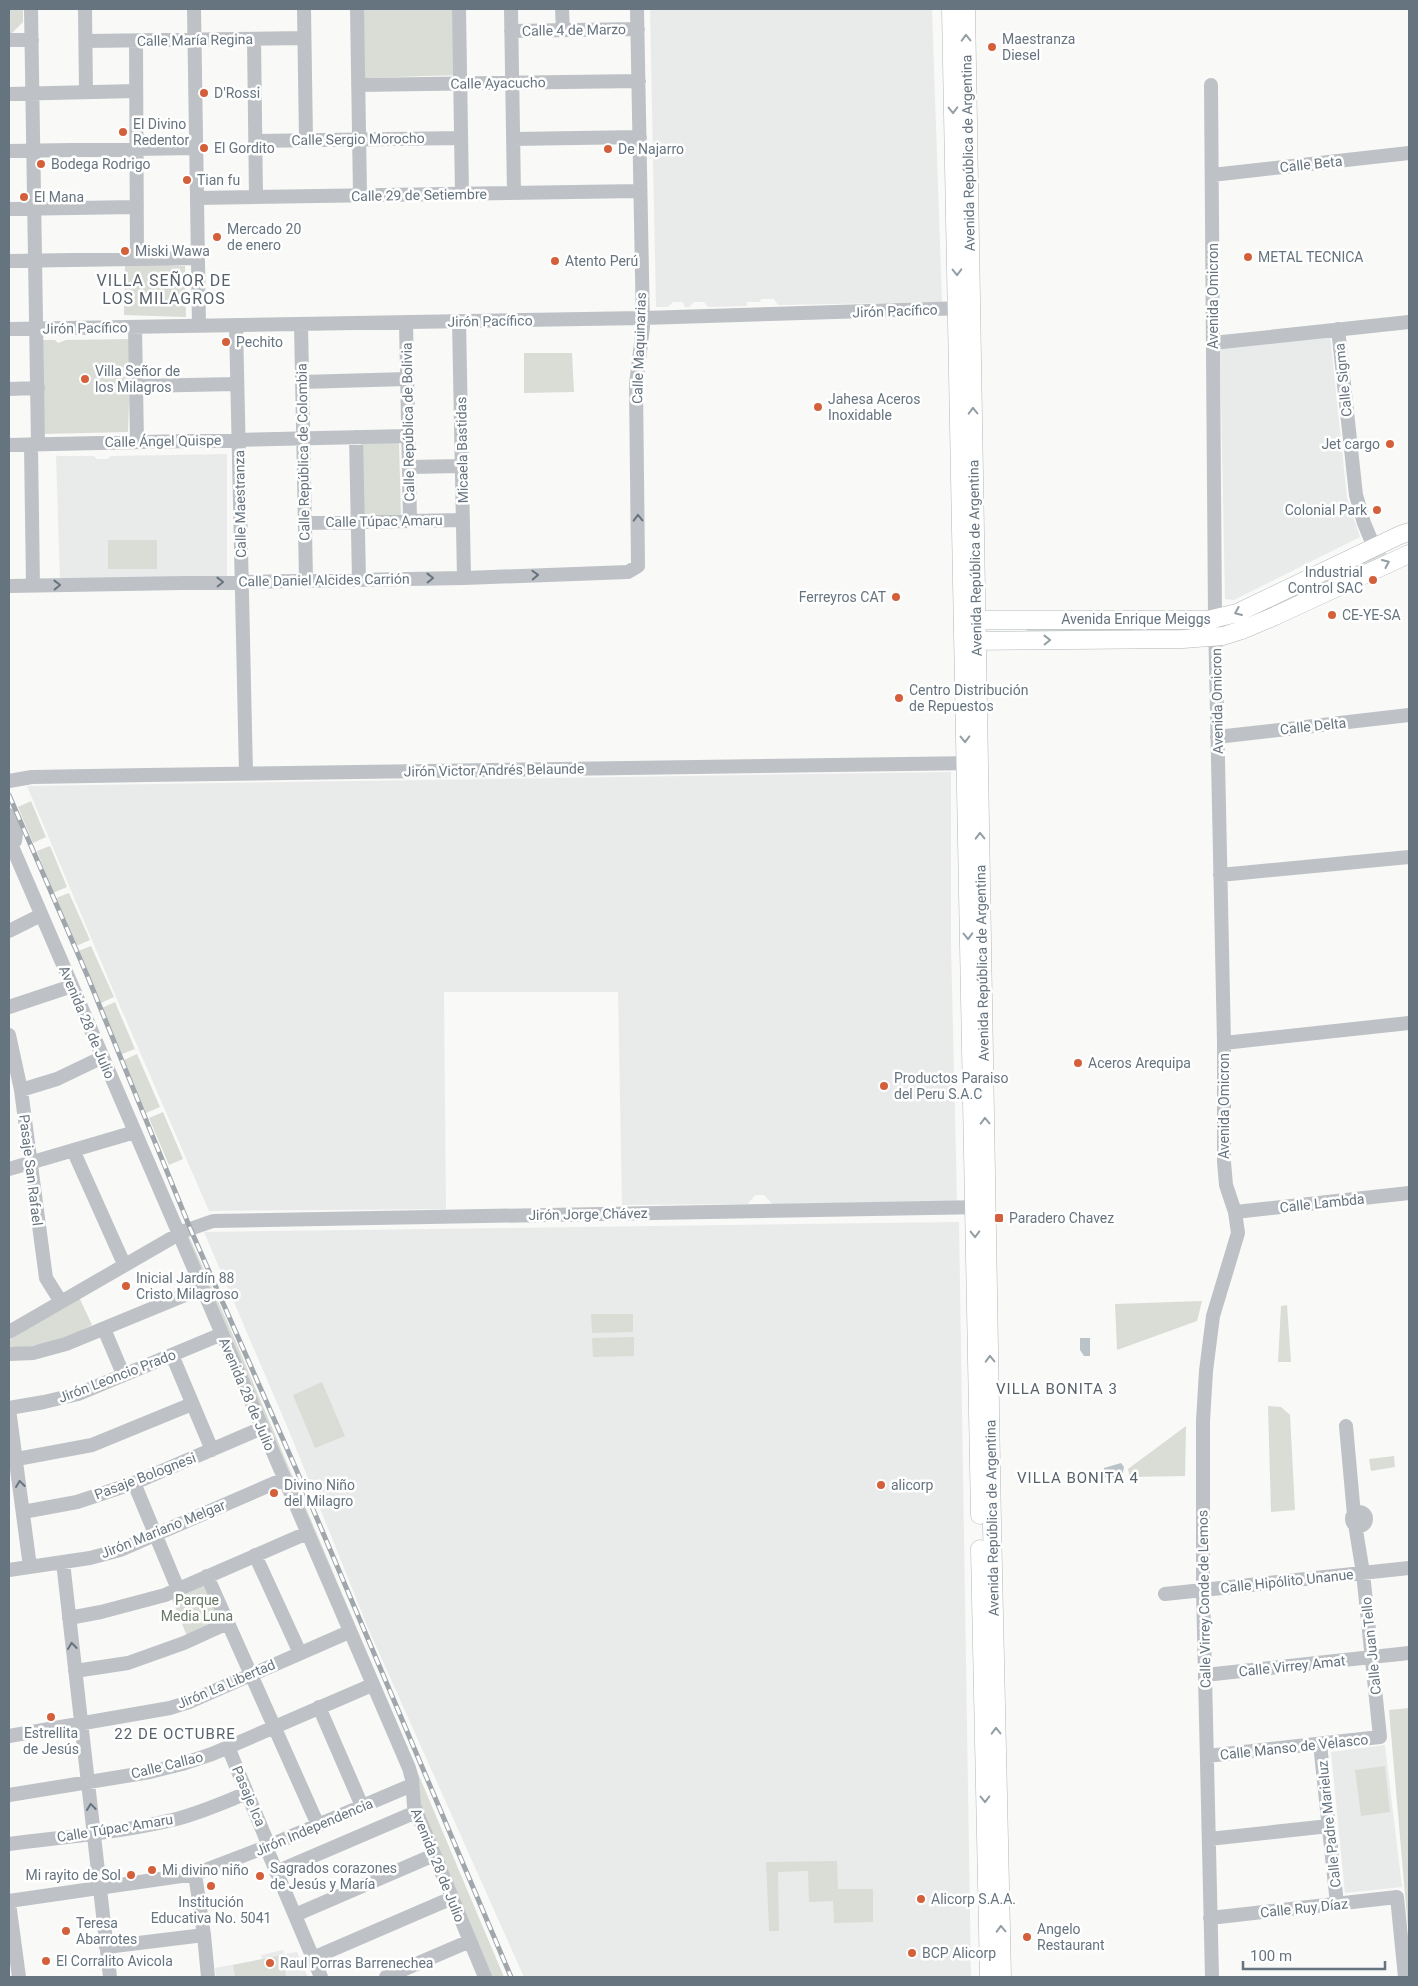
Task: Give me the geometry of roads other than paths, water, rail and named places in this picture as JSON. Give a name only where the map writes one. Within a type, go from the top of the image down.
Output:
[{"type":"main road","name":"Avenida República de Argentina","points":[[951,9],[959,61],[965,349],[994,1906],[989,1977]]},
{"type":"main road","name":"Avenida República de Argentina","points":[[959,61],[966,9]]},
{"type":"main road","name":"Avenida Enrique Meiggs","points":[[970,620],[1215,619],[1237,613],[1409,532]]},
{"type":"main road","name":"Avenida Enrique Meiggs","points":[[970,641],[1216,637],[1242,630],[1275,616],[1409,554]]},
{"type":"main road","points":[[1267,599],[1275,616]]},
{"type":"main road","points":[[1023,619],[1023,640]]},
{"type":"main road","points":[[1183,620],[1183,639]]},
{"type":"main road","name":"Avenida República de Argentina","points":[[994,1906],[1002,1977]]},
{"type":"street","points":[[31,9],[38,388],[35,444],[33,586]]},
{"type":"street","points":[[85,9],[86,92]]},
{"type":"street","points":[[194,9],[199,326]]},
{"type":"street","points":[[304,9],[306,140]]},
{"type":"street","points":[[357,9],[360,196]]},
{"type":"street","points":[[459,9],[462,194]]},
{"type":"street","points":[[511,9],[514,193]]},
{"type":"street","points":[[562,9],[563,30]]},
{"type":"street","name":"Calle Maquinarias","points":[[637,9],[643,318],[636,384],[638,566]]},
{"type":"street","name":"Calle 4 de Marzo","points":[[511,31],[638,29]]},
{"type":"street","points":[[254,38],[256,197]]},
{"type":"street","name":"Calle María Regina","points":[[86,41],[304,38]]},
{"type":"street","points":[[9,40],[32,40]]},
{"type":"street","points":[[136,41],[137,259]]},
{"type":"street","name":"Calle Ayacucho","points":[[358,85],[638,80]]},
{"type":"street","name":"Avenida Omicron","points":[[1212,85],[1215,619],[1224,1042],[1224,1175],[1237,1218]]},
{"type":"street","points":[[9,94],[136,92]]},
{"type":"street","points":[[513,139],[640,137]]},
{"type":"street","name":"Calle Sergio Morocho","points":[[255,141],[461,138]]},
{"type":"street","points":[[9,152],[196,148]]},
{"type":"street","name":"Calle Beta","points":[[1212,175],[1409,153]]},
{"type":"street","name":"Calle 29 de Setiembre","points":[[197,198],[640,191]]},
{"type":"street","points":[[9,209],[137,207]]},
{"type":"street","points":[[9,261],[198,258]]},
{"type":"street","name":"Jirón Pacífico","points":[[9,329],[643,318],[964,308]]},
{"type":"street","name":"Micaela Bastidas","points":[[459,321],[464,578]]},
{"type":"street","name":"Calle República de Bolivia","points":[[406,322],[410,521]]},
{"type":"street","points":[[1213,342],[1409,322]]},
{"type":"street","name":"Calle República de Colombia","points":[[301,324],[306,580]]},
{"type":"street","name":"Calle Maestranza","points":[[236,325],[246,774]]},
{"type":"street","points":[[135,327],[137,442]]},
{"type":"street","name":"Calle Sigma","points":[[1338,329],[1356,495],[1364,523],[1374,547]]},
{"type":"street","points":[[302,382],[407,379]]},
{"type":"street","points":[[136,386],[237,384]]},
{"type":"street","points":[[9,388],[38,388]]},
{"type":"street","name":"Calle Ángel Quispe","points":[[9,445],[408,436]]},
{"type":"street","points":[[356,437],[359,580]]},
{"type":"street","points":[[409,467],[462,466]]},
{"type":"street","name":"Calle Túpac Amaru","points":[[305,523],[463,520]]},
{"type":"street","name":"Calle Daniel Alcides Carrión","points":[[9,586],[464,578],[628,572],[638,566]]},
{"type":"street","name":"Calle Delta","points":[[1217,736],[1409,715]]},
{"type":"street","name":"Jirón Victor Andrés Belaunde","points":[[9,781],[32,778],[246,774],[972,763]]},
{"type":"street","name":"Avenida 28 de Julio","points":[[9,815],[16,834],[15,841],[10,844],[135,1132],[184,1231],[202,1288],[409,1768],[412,1801],[484,1977]]},
{"type":"street","points":[[1220,875],[1409,856]]},
{"type":"street","points":[[9,931],[42,915]]},
{"type":"street","points":[[9,1007],[72,986]]},
{"type":"street","points":[[1224,1042],[1409,1023]]},
{"type":"street","name":"Pasaje San Rafael","points":[[9,1035],[21,1090],[46,1278],[61,1302]]},
{"type":"street","points":[[21,1090],[57,1079],[103,1057]]},
{"type":"street","points":[[9,1169],[135,1132]]},
{"type":"street","points":[[73,1150],[124,1264]]},
{"type":"street","name":"Calle Lambda","points":[[1237,1218],[1409,1193]]},
{"type":"street","name":"Jirón Jorge Chávez","points":[[9,1332],[184,1231],[213,1220],[980,1207]]},
{"type":"street","name":"Calle Virrey Conde de Lemos","points":[[1212,1977],[1203,1590],[1202,1430],[1206,1371],[1213,1316],[1236,1246],[1237,1218]]},
{"type":"street","points":[[9,1354],[45,1350],[66,1344],[202,1288]]},
{"type":"street","points":[[104,1329],[123,1374]]},
{"type":"street","name":"Jirón Leoncio Prado","points":[[9,1408],[61,1399],[222,1334]]},
{"type":"street","points":[[172,1355],[212,1450]]},
{"type":"street","points":[[17,1459],[92,1445],[192,1404]]},
{"type":"street","points":[[9,1408],[30,1567]]},
{"type":"street","name":"Calle Juan Tello","points":[[1346,1426],[1380,1737]]},
{"type":"street","name":"Pasaje Bolognesi","points":[[23,1512],[77,1502],[134,1483],[262,1428]]},
{"type":"street","name":"Jirón Mariano Melgar","points":[[9,1570],[105,1554],[156,1535],[284,1479]]},
{"type":"street","points":[[134,1483],[178,1589]]},
{"type":"street","points":[[69,1618],[135,1604],[178,1589],[307,1533]]},
{"type":"street","points":[[255,1555],[300,1653]]},
{"type":"street","points":[[63,1562],[110,1977]]},
{"type":"street","name":"Calle Hipólito Unanue","points":[[1165,1594],[1409,1568]]},
{"type":"street","points":[[207,1576],[318,1825]]},
{"type":"street","points":[[75,1670],[114,1666],[134,1661],[184,1643],[228,1623]]},
{"type":"street","name":"Jirón La Libertad","points":[[9,1736],[170,1708],[189,1702],[350,1632]]},
{"type":"street","name":"Calle Virrey Amat","points":[[1205,1675],[1409,1653]]},
{"type":"street","name":"Calle Callao","points":[[9,1795],[150,1772],[182,1764],[228,1747],[372,1685]]},
{"type":"street","points":[[319,1707],[362,1806]]},
{"type":"street","name":"Calle Manso de Velasco","points":[[1207,1756],[1380,1737]]},
{"type":"street","name":"Calle Padre Marieluz","points":[[1320,1744],[1337,1904]]},
{"type":"street","name":"Pasaje Ica","points":[[228,1747],[276,1872],[321,1977]]},
{"type":"street","name":"Jirón Independencia","points":[[9,1902],[195,1874],[268,1847],[412,1785]]},
{"type":"street","name":"Calle Túpac Amaru","points":[[9,1844],[173,1820],[209,1809],[247,1793]]},
{"type":"street","points":[[276,1872],[416,1812]]},
{"type":"street","points":[[1209,1839],[1329,1826]]},
{"type":"street","points":[[295,1915],[434,1855]]},
{"type":"street","points":[[195,1874],[208,1977]]},
{"type":"street","name":"Calle Ruy Díaz","points":[[1210,1918],[1397,1897],[1404,1977]]},
{"type":"street","points":[[313,1958],[452,1898]]},
{"type":"street","points":[[9,1902],[19,1977]]},
{"type":"street","points":[[106,1946],[204,1935]]},
{"type":"street","points":[[386,1977],[470,1941]]},
{"type":"railway","points":[[9,795],[87,975],[190,1228],[296,1469],[511,1977]]},
{"type":"place","name":"Maestranza Diesel","points":[[992,47]]},
{"type":"place","name":"D'Rossi","points":[[204,93]]},
{"type":"place","name":"El Divino Redentor","points":[[123,132]]},
{"type":"place","name":"El Gordito","points":[[204,148]]},
{"type":"place","name":"De Najarro","points":[[608,149]]},
{"type":"place","name":"Bodega Rodrigo","points":[[41,164]]},
{"type":"place","name":"Tian fu","points":[[187,180]]},
{"type":"place","name":"El Mana","points":[[24,197]]},
{"type":"place","name":"Mercado 20 de enero","points":[[217,237]]},
{"type":"place","name":"Miski Wawa","points":[[125,251]]},
{"type":"place","name":"METAL TECNICA","points":[[1248,257]]},
{"type":"place","name":"Atento Perú","points":[[555,261]]},
{"type":"place","name":"Pechito","points":[[226,342]]},
{"type":"place","name":"Villa Señor de los Milagros","points":[[85,379]]},
{"type":"place","name":"Jahesa Aceros Inoxidable","points":[[818,407]]},
{"type":"place","name":"Jet cargo","points":[[1390,444]]},
{"type":"place","name":"Colonial Park","points":[[1377,510]]},
{"type":"place","name":"Industrial Control SAC","points":[[1373,580]]},
{"type":"place","name":"Ferreyros CAT","points":[[896,597]]},
{"type":"place","name":"CE-YE-SA","points":[[1332,615]]},
{"type":"place","name":"Centro Distribución de Repuestos","points":[[899,698]]},
{"type":"place","name":"Aceros Arequipa","points":[[1078,1063]]},
{"type":"place","name":"Productos Paraiso del Peru S.A.C","points":[[884,1086]]},
{"type":"place","name":"Paradero Chavez","points":[[999,1218]]},
{"type":"place","name":"Inicial Jardín 88 Cristo Milagroso","points":[[126,1286]]},
{"type":"place","name":"alicorp","points":[[881,1485]]},
{"type":"place","name":"Divino Niño del Milagro","points":[[274,1493]]},
{"type":"place","name":"Estrellita de Jesús","points":[[51,1717]]},
{"type":"place","name":"Mi divino niño","points":[[152,1870]]},
{"type":"place","name":"Mi rayito de Sol","points":[[131,1875]]},
{"type":"place","name":"Sagrados corazones de Jesús y María","points":[[260,1876]]},
{"type":"place","name":"Institución Educativa No. 5041","points":[[211,1886]]},
{"type":"place","name":"Alicorp S.A.A.","points":[[921,1899]]},
{"type":"place","name":"Teresa Abarrotes","points":[[66,1931]]},
{"type":"place","name":"Angelo Restaurant","points":[[1027,1937]]},
{"type":"place","name":"BCP Alicorp","points":[[912,1953]]},
{"type":"place","name":"El Corralito Avicola","points":[[46,1961]]},
{"type":"place","name":"Raul Porras Barrenechea","points":[[270,1963]]},
{"type":"district","name":"VILLA SEÑOR DE LOS MILAGROS","points":[[164,289]]},
{"type":"district","name":"VILLA BONITA 3","points":[[1057,1389]]},
{"type":"district","name":"VILLA BONITA 4","points":[[1078,1478]]},
{"type":"district","name":"22 DE OCTUBRE","points":[[175,1734]]},
{"type":"park label","name":"Parque Media Luna","points":[[197,1608]]}]
